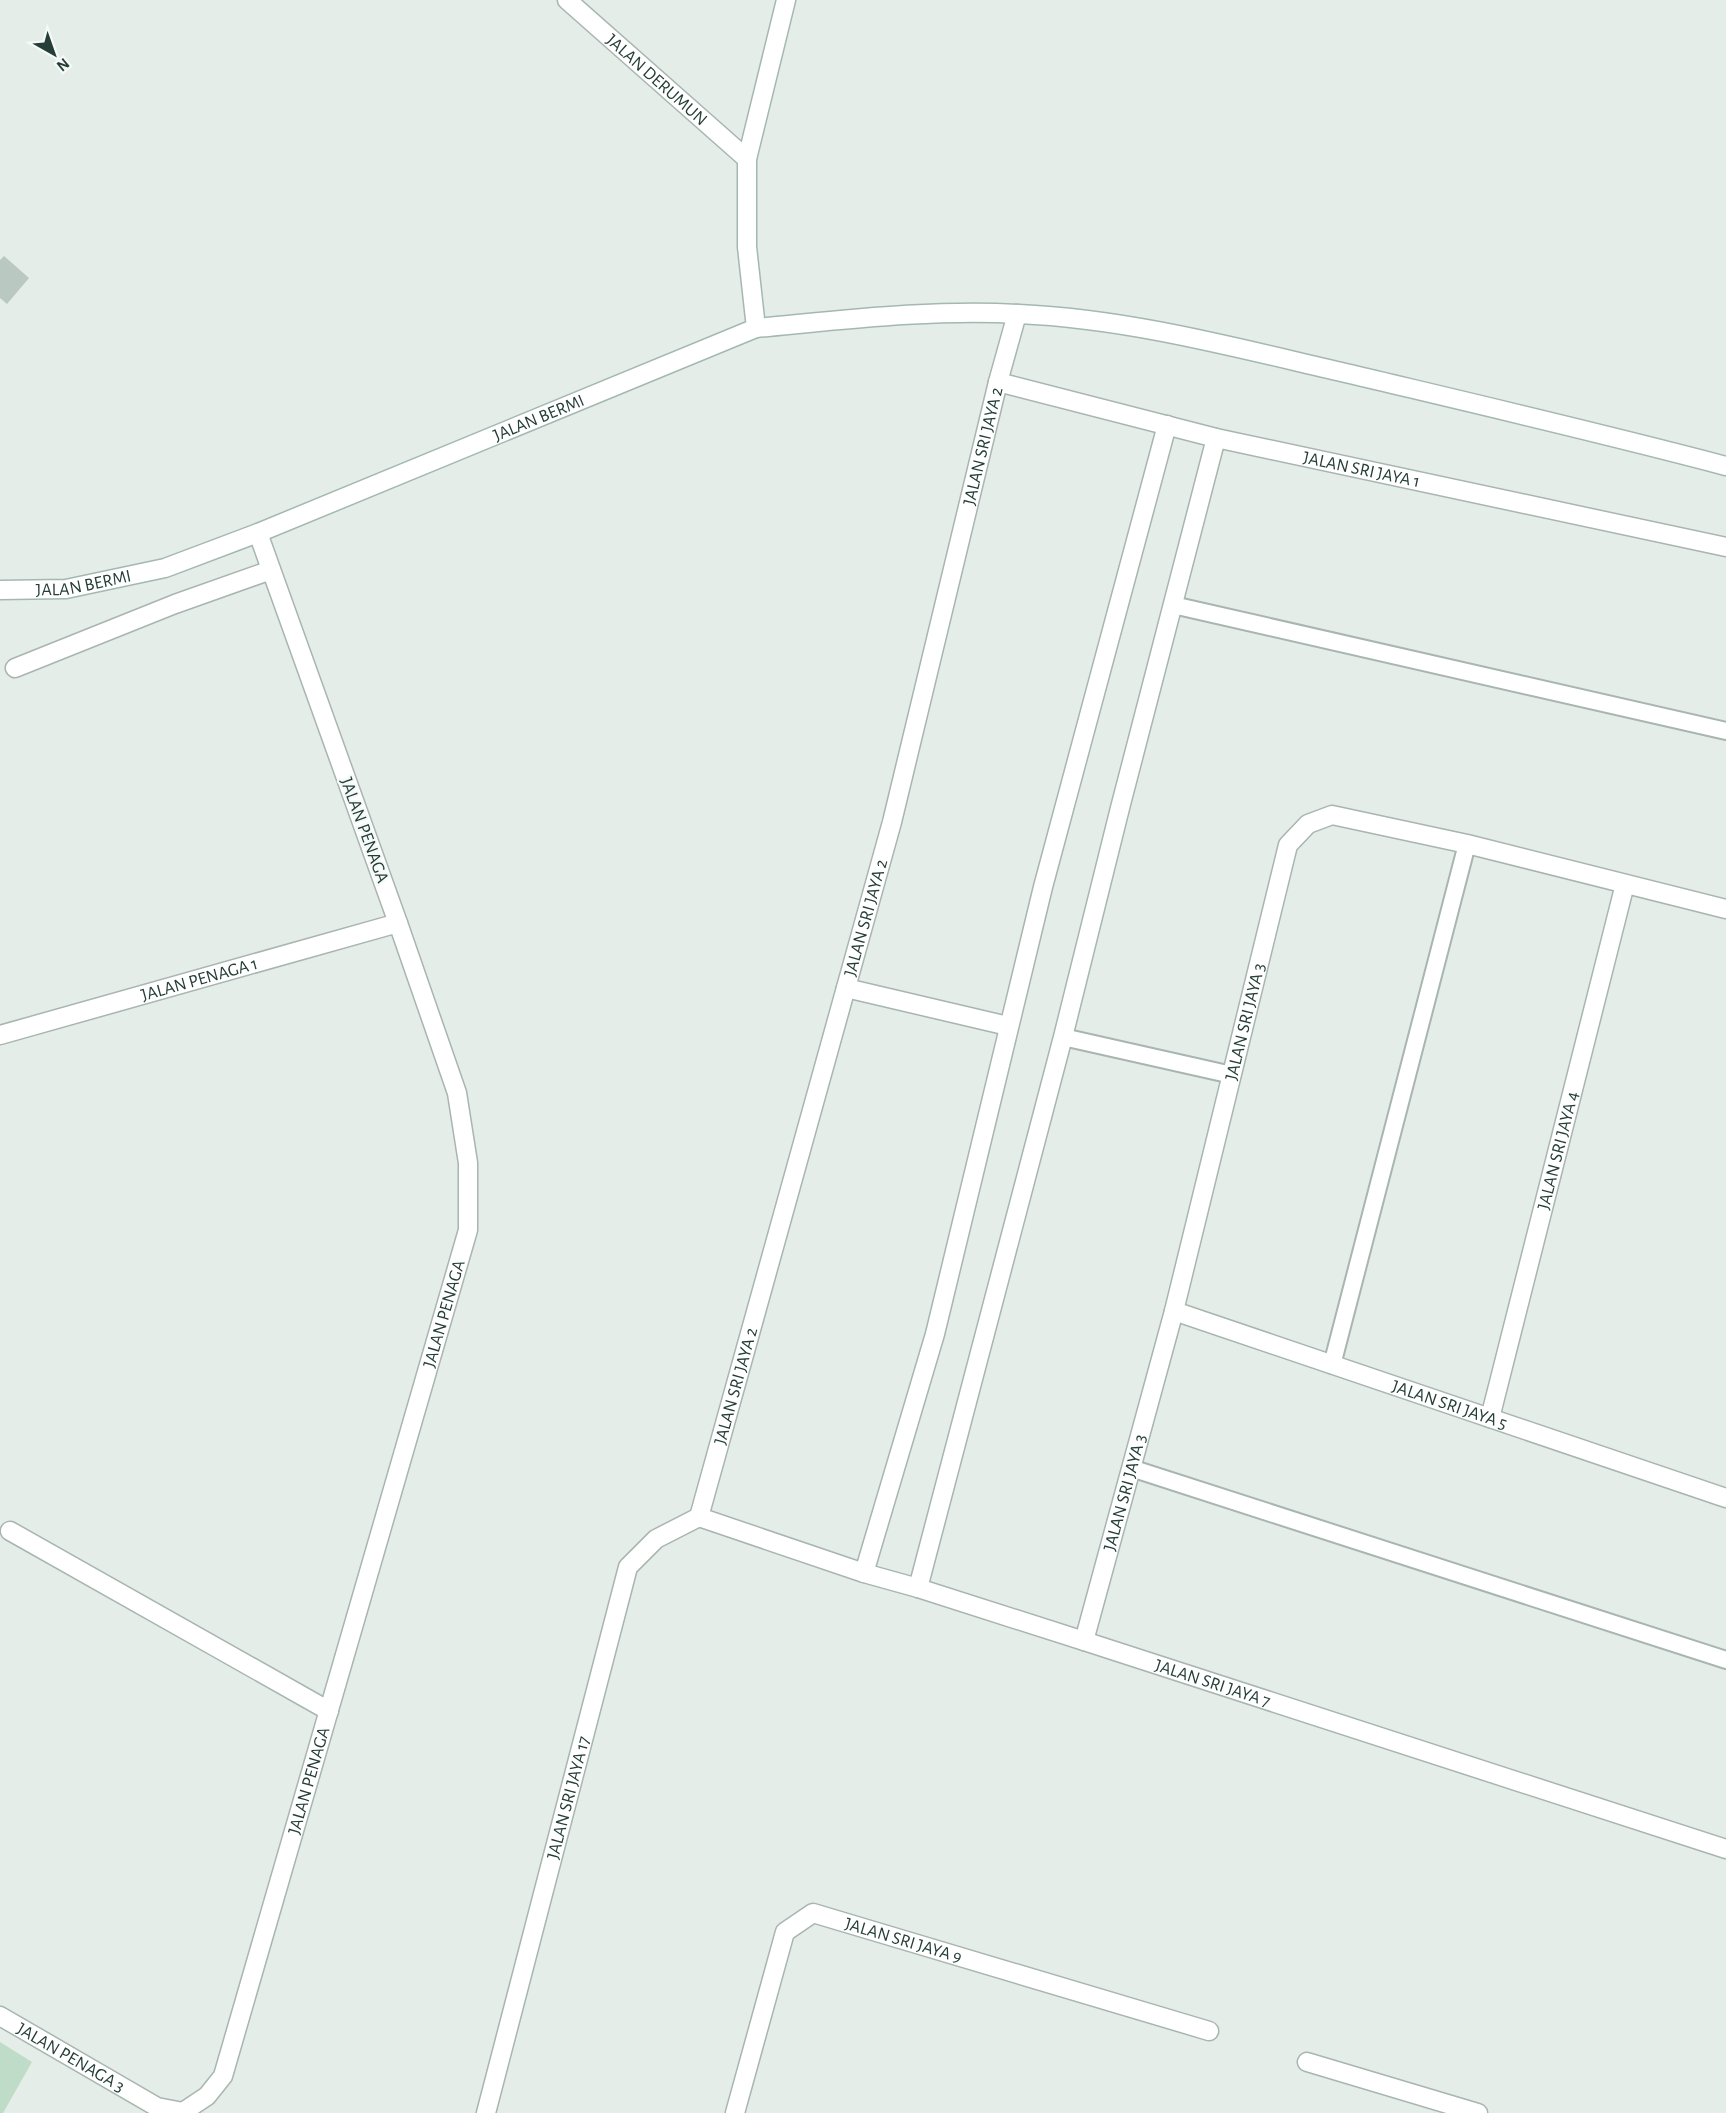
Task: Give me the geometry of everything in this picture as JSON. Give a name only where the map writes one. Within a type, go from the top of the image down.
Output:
[{"type":"street","name":"JALAN DERUMUN","points":[[567,0],[747,159]]},
{"type":"street","points":[[756,328],[747,248],[747,159],[786,0]]},
{"type":"street","name":"JALAN BERMI","points":[[0,590],[66,589],[165,568],[258,533],[756,328],[895,315],[1017,314],[1095,320],[1230,346],[1565,424],[1726,466]]},
{"type":"street","name":"JALAN SRI JAYA 2","points":[[699,1517],[892,822],[998,382],[1017,314]]},
{"type":"street","name":"JALAN SRI JAYA 1","points":[[998,382],[1216,438],[1726,547]]},
{"type":"street","points":[[864,1573],[935,1334],[1042,887],[1167,425]]},
{"type":"street","points":[[918,1588],[1063,1037],[1216,438]]},
{"type":"street","name":"JALAN PENAGA","points":[[207,2096],[223,2076],[468,1230],[468,1163],[457,1093],[258,533]]},
{"type":"street","points":[[15,668],[165,607],[271,570]]},
{"type":"street","name":"JALAN SRI JAYA 3","points":[[1084,1641],[1174,1311],[1288,845],[1308,824],[1332,815],[1467,844],[1726,909]]},
{"type":"street","name":"JALAN SRI JAYA 4","points":[[1490,1418],[1625,884]]},
{"type":"street","name":"JALAN PENAGA 1","points":[[0,1035],[398,923]]},
{"type":"street","points":[[846,987],[1008,1026]]},
{"type":"street","name":"JALAN SRI JAYA 5","points":[[1174,1311],[1726,1498]]},
{"type":"street","name":"JALAN SRI JAYA 7","points":[[699,1517],[864,1573],[1084,1641],[1726,1849]]},
{"type":"street","name":"JALAN SRI JAYA 17","points":[[486,2113],[628,1567],[656,1539],[699,1517]]},
{"type":"street","points":[[10,1531],[329,1711]]},
{"type":"street","name":"JALAN SRI JAYA 9","points":[[735,2113],[785,1932],[813,1913],[1209,2031]]},
{"type":"street","name":"JALAN PENAGA 3","points":[[0,2016],[157,2107],[183,2112],[207,2096]]},
{"type":"street","points":[[1307,2062],[1478,2113]]},
{"type":"lane","points":[[1173,605],[1726,731]]},
{"type":"lane","points":[[1332,1365],[1467,844]]},
{"type":"lane","points":[[1063,1037],[1232,1075]]},
{"type":"lane","points":[[1131,1468],[1726,1660]]},
{"type":"green space","points":[[0,2042],[32,2062],[3,2113],[0,2113]]},
{"type":"building","points":[[4,256],[29,278],[7,304],[0,298],[0,260]]}]
